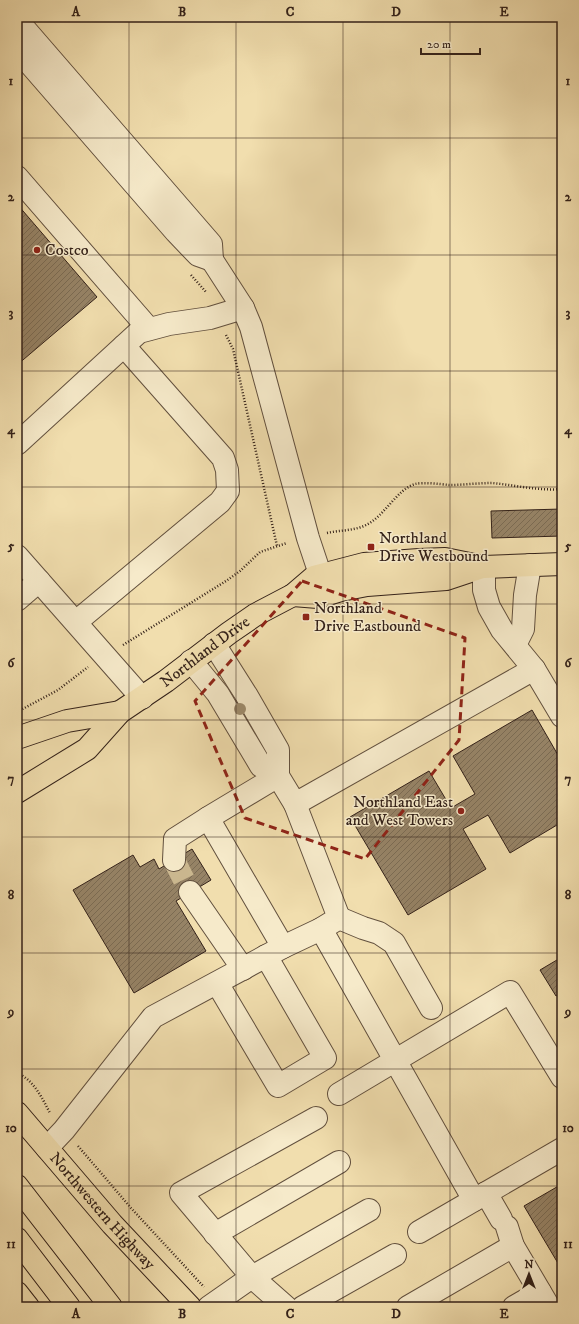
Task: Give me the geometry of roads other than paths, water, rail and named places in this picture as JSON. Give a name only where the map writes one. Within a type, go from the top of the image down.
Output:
[{"type":"main road","name":"Northland Drive","points":[[17,792],[86,749],[120,712],[166,681],[255,615],[293,595],[314,577],[320,574],[369,563],[419,560],[445,559],[484,567],[562,564]]},
{"type":"main road","name":"Northland Drive","points":[[293,595],[318,597],[341,590],[367,585],[446,579],[484,567]]},
{"type":"main road","name":"Northland Drive","points":[[17,738],[67,721],[120,712]]},
{"type":"main road","name":"Northwestern Highway","points":[[17,1113],[112,1224],[190,1307]]},
{"type":"main road","points":[[17,1186],[111,1307]]},
{"type":"main road","points":[[17,1239],[69,1307]]},
{"type":"main road","points":[[17,1293],[28,1307]]},
{"type":"lane","points":[[17,20],[139,174],[176,232],[198,255],[212,260],[243,308],[251,327],[308,538],[320,574]]},
{"type":"lane","points":[[17,49],[139,174]]},
{"type":"lane","points":[[17,177],[149,329]]},
{"type":"lane","points":[[17,444],[139,332],[168,324],[210,318],[243,308]]},
{"type":"lane","points":[[76,622],[220,502],[228,491],[223,458],[124,346]]},
{"type":"lane","points":[[17,556],[142,698]]},
{"type":"lane","points":[[515,645],[523,628],[525,595],[530,565]]},
{"type":"lane","points":[[484,567],[484,590],[489,607],[502,630],[534,670],[562,716]]},
{"type":"lane","points":[[17,600],[40,581]]},
{"type":"lane","points":[[214,644],[247,696],[278,750],[278,776]]},
{"type":"lane","points":[[191,661],[218,694],[262,766],[278,776],[295,804],[330,923],[395,1061],[480,1197],[507,1231],[545,1299],[514,1307]]},
{"type":"lane","points":[[295,804],[534,670]]},
{"type":"lane","points":[[174,860],[175,839],[278,776]]},
{"type":"lane","points":[[208,818],[325,1058],[278,1086],[217,983]]},
{"type":"lane","points":[[190,892],[243,969]]},
{"type":"lane","points":[[47,1148],[64,1130],[153,1017],[330,923],[363,928],[379,933],[394,943],[431,1008]]},
{"type":"lane","points":[[339,1094],[510,992],[562,1077]]},
{"type":"lane","points":[[286,1307],[252,1277],[181,1193],[316,1118]]},
{"type":"lane","points":[[419,1232],[562,1149]]},
{"type":"lane","points":[[215,1234],[339,1162]]},
{"type":"lane","points":[[207,1297],[252,1277],[369,1210]]},
{"type":"lane","points":[[408,1307],[507,1231]]},
{"type":"lane","points":[[303,1307],[395,1255]]},
{"type":"tunnel","points":[[174,860],[190,892]]},
{"type":"place","name":"Costco","points":[[37,250]]},
{"type":"place","name":"Northland Drive Westbound","points":[[371,547]]},
{"type":"place","name":"Northland Drive Eastbound","points":[[306,617]]},
{"type":"place","name":"Northland East and West Towers","points":[[461,811]]}]
